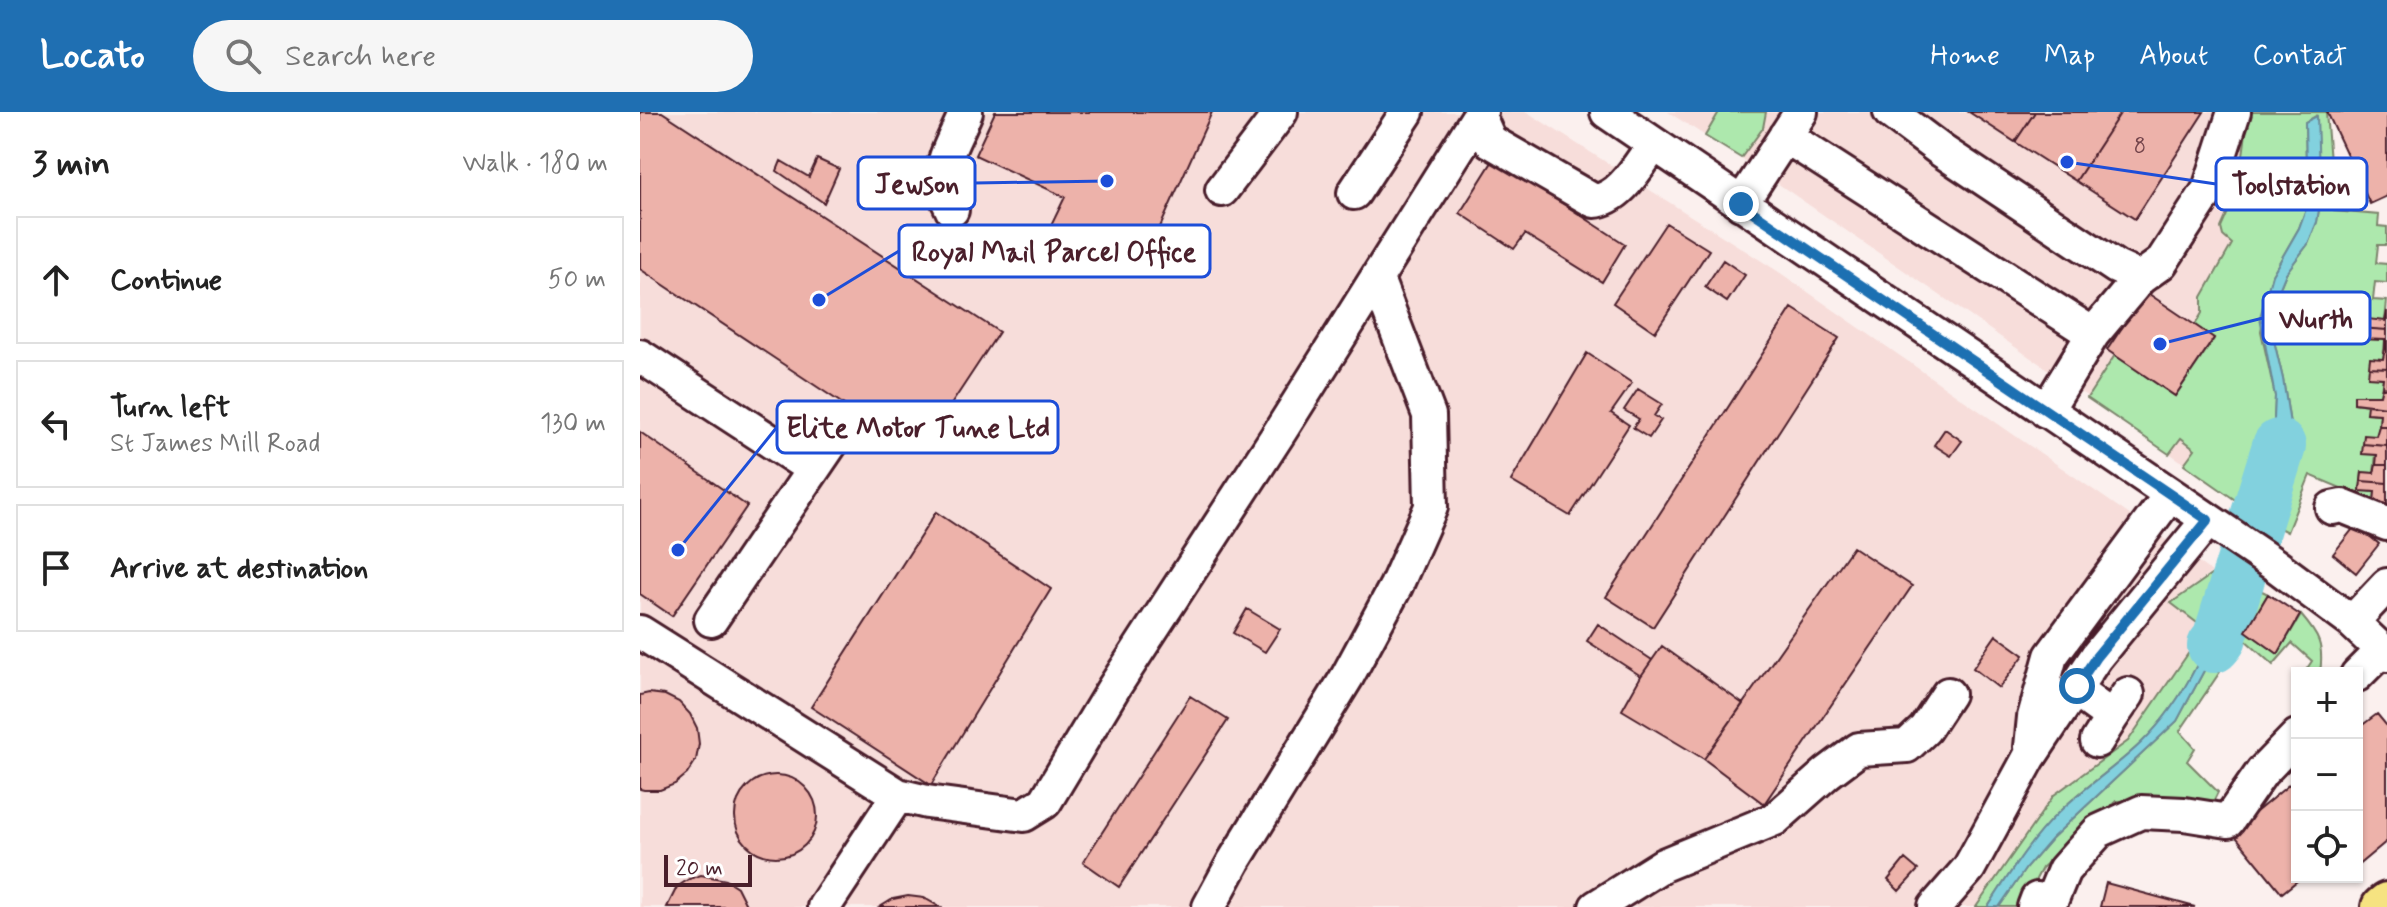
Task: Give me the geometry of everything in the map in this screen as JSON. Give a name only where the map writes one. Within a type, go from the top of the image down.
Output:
[{"type":"main road","points":[[2382,907],[2387,903]]},
{"type":"street","points":[[952,210],[942,191],[941,172],[966,112]]},
{"type":"street","points":[[1222,190],[1281,112]]},
{"type":"street","points":[[1354,193],[1407,112]]},
{"type":"street","points":[[1607,112],[2275,565],[2352,622],[2384,653],[2363,670]]},
{"type":"street","points":[[1890,112],[2004,193],[2116,267],[2140,278]]},
{"type":"street","points":[[2046,411],[2093,334],[2140,278],[2161,263],[2209,189],[2234,112]]},
{"type":"street","points":[[640,632],[898,795],[1024,815],[1045,802],[1113,689],[1377,279],[1473,113],[1490,141],[1594,201],[1605,200],[1617,191],[1654,144]]},
{"type":"street","points":[[1741,204],[1793,124],[2093,334]]},
{"type":"street","points":[[1209,907],[1347,677],[1396,586],[1431,507],[1429,415],[1377,279]]},
{"type":"street","points":[[640,356],[813,469]]},
{"type":"street","points":[[711,620],[834,439]]},
{"type":"street","points":[[2029,758],[2034,717],[2051,656],[2170,495]]},
{"type":"street","points":[[2332,508],[2342,506],[2387,524]]},
{"type":"street","points":[[1935,907],[1969,868],[2029,758],[2096,657],[2218,526]]},
{"type":"street","points":[[2352,622],[2387,585]]},
{"type":"street","points":[[2077,686],[2083,696],[2112,717]]},
{"type":"street","points":[[1596,907],[1663,865],[1775,819],[1859,749],[1907,746],[1925,729],[1948,694]]},
{"type":"street","points":[[2034,907],[2037,899],[2050,904],[2064,870],[2099,831],[2141,812],[2228,821],[2262,772],[2294,739]]},
{"type":"street","points":[[824,907],[898,795]]},
{"type":"shaded area","points":[[640,112],[1527,112],[1779,272],[2212,572],[2171,603],[2206,628],[2128,741],[2054,795],[1976,907],[640,907]]},
{"type":"shaded area","points":[[1668,112],[2277,112],[2233,497],[1751,165]]},
{"type":"green space","points":[[1719,112],[1766,112],[1763,128],[1741,158],[1705,136]]},
{"type":"green space","points":[[2248,112],[2326,112],[2334,211],[2379,215],[2378,226],[2387,227],[2387,245],[2378,245],[2376,263],[2387,264],[2387,283],[2375,282],[2373,300],[2387,301],[2385,321],[2359,319],[2359,338],[2385,340],[2383,359],[2370,359],[2369,376],[2383,378],[2380,395],[2355,395],[2354,403],[2367,405],[2367,413],[2380,414],[2374,473],[2362,472],[2360,490],[2375,492],[2374,502],[2310,475],[2287,532],[2268,522],[2292,437],[2271,328],[2274,302],[2286,273],[2308,244],[2317,222],[2320,203],[2316,116],[2305,122],[2307,206],[2299,228],[2272,275],[2261,331],[2275,396],[2273,442],[2251,511],[2184,464],[2195,449],[2181,438],[2169,454],[2087,398],[2115,355],[2175,396],[2214,339],[2195,325],[2202,313],[2202,297],[2232,244],[2223,236],[2221,228],[2240,172]]},
{"type":"green space","points":[[2221,568],[2231,573],[2217,619],[2197,664],[2172,707],[2141,743],[2047,824],[1988,907],[1976,907],[2054,795],[2128,741],[2205,629],[2171,603]]},
{"type":"green space","points":[[2250,585],[2268,594],[2246,631],[2278,653],[2301,615],[2312,629],[2319,641],[2320,667],[2308,667],[2312,661],[2292,643],[2273,665],[2243,638],[2180,731],[2195,748],[2187,761],[2218,792],[2214,800],[2116,801],[2042,868],[2021,907],[1999,907],[2051,839],[2177,721]]},
{"type":"water","points":[[2317,116],[2320,203],[2317,222],[2308,244],[2286,273],[2274,302],[2271,328],[2292,437],[2268,522],[2251,511],[2273,442],[2275,396],[2260,317],[2272,275],[2299,228],[2307,206],[2305,122]]},
{"type":"water","points":[[2231,573],[2250,585],[2177,721],[2051,839],[1999,907],[1988,907],[2047,824],[2141,743],[2172,707],[2208,642]]},
{"type":"building","points":[[640,112],[662,112],[999,332],[927,441],[914,433],[904,449],[840,402],[640,269]]},
{"type":"building","points":[[995,112],[1212,112],[1138,276],[1047,234],[1065,197],[975,155]]},
{"type":"building","points":[[1969,112],[2035,112],[2015,142]]},
{"type":"building","points":[[2035,112],[2121,112],[2076,181],[2015,142]]},
{"type":"building","points":[[2121,112],[2204,112],[2135,219],[2076,181]]},
{"type":"building","points":[[2327,112],[2387,112],[2387,196],[2370,204]]},
{"type":"building","points":[[817,159],[839,169],[824,203],[777,171],[781,161],[809,177]]},
{"type":"building","points":[[1494,159],[1625,244],[1602,282],[1525,234],[1514,249],[1460,213]]},
{"type":"building","points":[[1666,223],[1709,250],[1655,332],[1613,303]]},
{"type":"building","points":[[1723,260],[1745,275],[1727,302],[1705,287]]},
{"type":"building","points":[[2146,292],[2214,338],[2175,396],[2107,350]]},
{"type":"building","points":[[1792,308],[1839,338],[1653,627],[1606,597]]},
{"type":"building","points":[[2387,311],[2387,330],[2359,328],[2359,318],[2385,321]]},
{"type":"building","points":[[2359,328],[2387,330],[2387,349],[2385,340],[2359,339]]},
{"type":"building","points":[[2385,349],[2387,368],[2369,367],[2370,358],[2383,359]]},
{"type":"building","points":[[1587,353],[1632,383],[1611,413],[1629,425],[1570,516],[1511,481]]},
{"type":"building","points":[[2369,367],[2387,368],[2387,388],[2382,387],[2383,378],[2368,377]]},
{"type":"building","points":[[2382,387],[2387,388],[2387,407],[2354,403],[2354,395],[2380,395]]},
{"type":"building","points":[[1638,389],[1662,404],[1654,416],[1661,420],[1649,438],[1633,428],[1639,419],[1624,410]]},
{"type":"building","points":[[2367,405],[2387,407],[2387,426],[2379,426],[2380,414],[2366,413]]},
{"type":"building","points":[[2379,426],[2387,426],[2387,446],[2363,444],[2364,435],[2376,436]]},
{"type":"building","points":[[1945,429],[1962,441],[1951,456],[1934,445]]},
{"type":"building","points":[[640,432],[747,506],[672,616],[640,594]]},
{"type":"building","points":[[2363,444],[2387,446],[2387,465],[2376,465],[2377,455],[2362,454]]},
{"type":"building","points":[[2376,465],[2387,465],[2387,483],[2361,481],[2362,472],[2374,473]]},
{"type":"building","points":[[2361,481],[2387,483],[2387,508],[2374,502],[2375,492],[2360,491]]},
{"type":"building","points":[[936,512],[1051,589],[931,785],[811,707]]},
{"type":"building","points":[[2356,525],[2379,544],[2356,573],[2333,554]]},
{"type":"building","points":[[1853,547],[1912,586],[1764,804],[1704,759]]},
{"type":"building","points":[[2268,594],[2300,615],[2278,654],[2246,631]]},
{"type":"building","points":[[1247,609],[1280,629],[1265,652],[1233,633]]},
{"type":"building","points":[[2094,621],[2104,628],[2085,656],[2074,649]]},
{"type":"building","points":[[1598,624],[1652,660],[1641,676],[1587,641]]},
{"type":"building","points":[[1996,635],[2024,655],[1999,688],[1973,668]]},
{"type":"building","points":[[1662,646],[1743,704],[1704,759],[1622,710]]},
{"type":"building","points":[[640,695],[665,695],[679,702],[697,728],[699,744],[696,760],[687,774],[675,784],[660,790],[640,789]]},
{"type":"building","points":[[1190,696],[1228,720],[1119,887],[1083,862]]},
{"type":"building","points":[[2377,714],[2387,726],[2387,841],[2363,861],[2363,739],[2363,724]]},
{"type":"building","points":[[776,775],[792,778],[805,787],[814,800],[817,816],[814,832],[805,845],[792,854],[776,857],[760,854],[747,845],[738,832],[735,816],[738,800],[747,787],[760,778]]},
{"type":"building","points":[[2291,783],[2291,883],[2294,883],[2282,893],[2232,832]]},
{"type":"building","points":[[1905,859],[1918,870],[1899,891],[1888,880]]},
{"type":"building","points":[[701,875],[726,880],[737,887],[747,907],[667,907],[677,887]]},
{"type":"building","points":[[2106,883],[2195,907],[2100,907]]},
{"type":"building","points":[[908,896],[924,898],[940,907],[880,907],[893,899]]},
{"type":"waterway","points":[[2214,646],[2219,640],[2279,446]]},
{"type":"place","name":"Toolstation","points":[[2067,162]]},
{"type":"place","name":"Jewson","points":[[1107,181]]},
{"type":"place","name":"Royal Mail Parcel Office","points":[[819,300]]},
{"type":"place","name":"Wurth","points":[[2160,344]]},
{"type":"place","name":"Elite Motor Tune Ltd","points":[[678,550]]},
{"type":"route","points":[[1741,204],[2208,520],[2096,657],[2077,686]]}]
